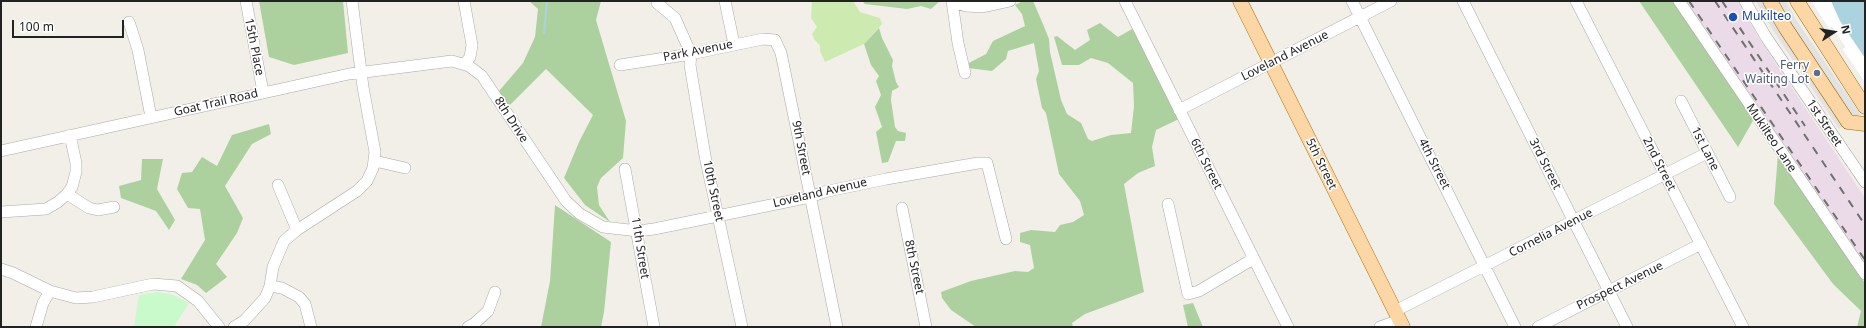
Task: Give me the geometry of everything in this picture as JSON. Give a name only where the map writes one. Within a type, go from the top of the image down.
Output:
[{"type":"main road","name":"5th Street","points":[[1240,1],[1399,319]]},
{"type":"main road","points":[[1770,1],[1785,27],[1848,122],[1865,124]]},
{"type":"main road","points":[[1797,1],[1865,107]]},
{"type":"street","name":"15th Place","points":[[246,1],[263,92]]},
{"type":"street","points":[[234,327],[244,321],[260,306],[265,298],[270,286],[273,267],[278,252],[284,241],[297,230],[357,191],[367,181],[375,161],[374,144],[361,72],[352,1]]},
{"type":"street","points":[[464,1],[472,46],[470,57],[465,64]]},
{"type":"street","points":[[725,1],[734,44]]},
{"type":"street","points":[[965,73],[958,43],[952,1],[966,6],[983,7],[1010,1]]},
{"type":"street","name":"6th Street","points":[[1125,1],[1288,327]]},
{"type":"street","name":"4th Street","points":[[1352,1],[1515,327]]},
{"type":"street","name":"Loveland Avenue","points":[[1179,110],[1391,1]]},
{"type":"street","name":"3rd Street","points":[[1463,1],[1627,327]]},
{"type":"street","name":"2nd Street","points":[[1576,1],[1743,327]]},
{"type":"street","name":"Mukilteo Lane","points":[[1679,1],[1865,274]]},
{"type":"street","name":"1st Street","points":[[1745,1],[1766,37],[1865,182]]},
{"type":"street","points":[[657,3],[675,18],[691,54]]},
{"type":"street","points":[[129,22],[138,50],[151,117]]},
{"type":"street","name":"Park Avenue","points":[[620,65],[691,54],[763,39],[775,40]]},
{"type":"street","name":"9th Street","points":[[775,40],[781,53],[837,327]]},
{"type":"street","name":"10th Street","points":[[691,54],[690,65],[705,156],[742,327]]},
{"type":"street","name":"8th Drive","points":[[361,72],[452,61],[465,64],[476,70],[484,79],[551,181],[573,209],[586,219],[603,227],[638,230]]},
{"type":"street","name":"Goat Trail Road","points":[[1,151],[263,92],[361,72]]},
{"type":"street","name":"1st Lane","points":[[1681,101],[1730,197]]},
{"type":"street","points":[[1,212],[46,209],[58,202],[67,194],[72,187],[76,172],[76,163],[70,135]]},
{"type":"street","name":"Cornelia Avenue","points":[[1385,327],[1485,266],[1707,153]]},
{"type":"street","points":[[375,161],[405,168]]},
{"type":"street","name":"Loveland Avenue","points":[[638,230],[654,229],[810,197],[824,192],[886,178],[986,163],[1006,239]]},
{"type":"street","name":"11th Street","points":[[625,169],[638,230],[654,327]]},
{"type":"street","points":[[278,185],[297,230]]},
{"type":"street","points":[[67,194],[89,208],[98,210],[114,207]]},
{"type":"street","points":[[1168,204],[1188,294],[1199,291],[1254,259]]},
{"type":"street","name":"8th Street","points":[[902,208],[926,327]]},
{"type":"street","name":"Prospect Avenue","points":[[1538,327],[1701,244]]},
{"type":"street","points":[[1,269],[13,272],[50,291],[76,298],[93,297],[154,284],[177,286],[198,301],[219,327]]},
{"type":"street","points":[[270,286],[282,288],[299,297],[305,304],[311,327]]},
{"type":"street","points":[[36,327],[43,303],[50,291]]},
{"type":"street","points":[[468,327],[475,323],[488,311],[495,292]]},
{"type":"shaded area","points":[[1682,1],[1738,1],[1759,38],[1865,198],[1865,271]]},
{"type":"shaded area","name":"Ferry Waiting Lot","points":[[1756,1],[1786,1],[1797,21],[1860,114],[1839,129],[1774,32]]},
{"type":"green space","points":[[259,1],[343,1],[348,53],[294,65],[269,57]]},
{"type":"green space","points":[[529,1],[601,1],[596,20],[626,121],[623,158],[601,178],[597,187],[599,205],[610,222],[585,205],[564,178],[579,142],[593,115],[546,69],[508,107],[499,91],[523,63],[535,37],[538,9]]},
{"type":"green space","points":[[812,1],[853,1],[860,12],[880,18],[882,24],[864,44],[825,62],[820,51],[820,46],[812,34],[817,27],[811,18]]},
{"type":"green space","points":[[862,1],[940,1],[931,9],[921,6],[907,9],[865,4]]},
{"type":"green space","points":[[1023,1],[1033,1],[1049,39],[1050,52],[1061,100],[1067,114],[1081,123],[1088,139],[1092,141],[1111,135],[1131,133],[1134,106],[1133,83],[1108,63],[1091,58],[1079,65],[1062,65],[1054,37],[1057,36],[1075,50],[1090,40],[1087,30],[1100,23],[1118,37],[1134,28],[1179,119],[1156,130],[1152,147],[1155,166],[1138,173],[1124,184],[1144,292],[1085,314],[1072,323],[1073,327],[976,327],[951,310],[942,298],[941,292],[971,281],[1015,271],[1028,272],[1034,268],[1030,245],[1020,242],[1020,233],[1031,230],[1055,232],[1060,225],[1073,222],[1084,215],[1080,201],[1059,174],[1046,113],[1042,108],[1036,79],[1039,71],[1034,43],[1008,51],[1006,59],[992,71],[968,68],[967,64],[986,54],[993,41],[1025,26],[1022,14],[1015,5]]},
{"type":"green space","points":[[1639,1],[1674,1],[1754,119],[1738,147]]},
{"type":"green space","points":[[879,28],[882,38],[893,60],[892,66],[896,82],[899,87],[892,91],[891,100],[895,127],[898,131],[906,133],[905,141],[896,141],[888,162],[882,163],[876,132],[882,127],[875,107],[881,95],[876,81],[879,76],[871,65],[864,44]]},
{"type":"green space","points":[[269,124],[271,134],[252,144],[225,186],[243,218],[237,233],[216,264],[227,277],[206,293],[197,285],[181,279],[205,240],[200,209],[188,208],[177,189],[182,173],[192,172],[202,157],[217,166],[232,135]]},
{"type":"green space","points":[[1778,154],[1865,283],[1865,327],[1857,327],[1861,311],[1833,284],[1774,204]]},
{"type":"green space","points":[[142,159],[163,159],[157,189],[175,220],[169,230],[156,211],[121,198],[119,186],[141,180]]},
{"type":"green space","points":[[555,205],[611,242],[604,312],[601,327],[541,327],[550,281]]},
{"type":"green space","points":[[157,292],[171,294],[189,303],[174,327],[134,327],[139,295]]},
{"type":"green space","points":[[1193,303],[1203,327],[1188,327],[1183,305]]},
{"type":"water","points":[[1813,1],[1865,1],[1865,83],[1842,49],[1845,47],[1832,27],[1829,29],[1812,3]]},
{"type":"pier","points":[[1813,1],[1831,1],[1840,21],[1865,58],[1865,83],[1842,49],[1845,47],[1832,27],[1829,29],[1812,3]]},
{"type":"waterway","points":[[544,33],[547,1]]},
{"type":"railway","points":[[1689,1],[1865,260]]},
{"type":"railway","points":[[1715,1],[1865,225]]},
{"type":"railway","points":[[1722,1],[1805,126]]},
{"type":"place","name":"Mukilteo","points":[[1733,17]]},
{"type":"place","name":"Ferry Waiting Lot","points":[[1817,73]]}]
